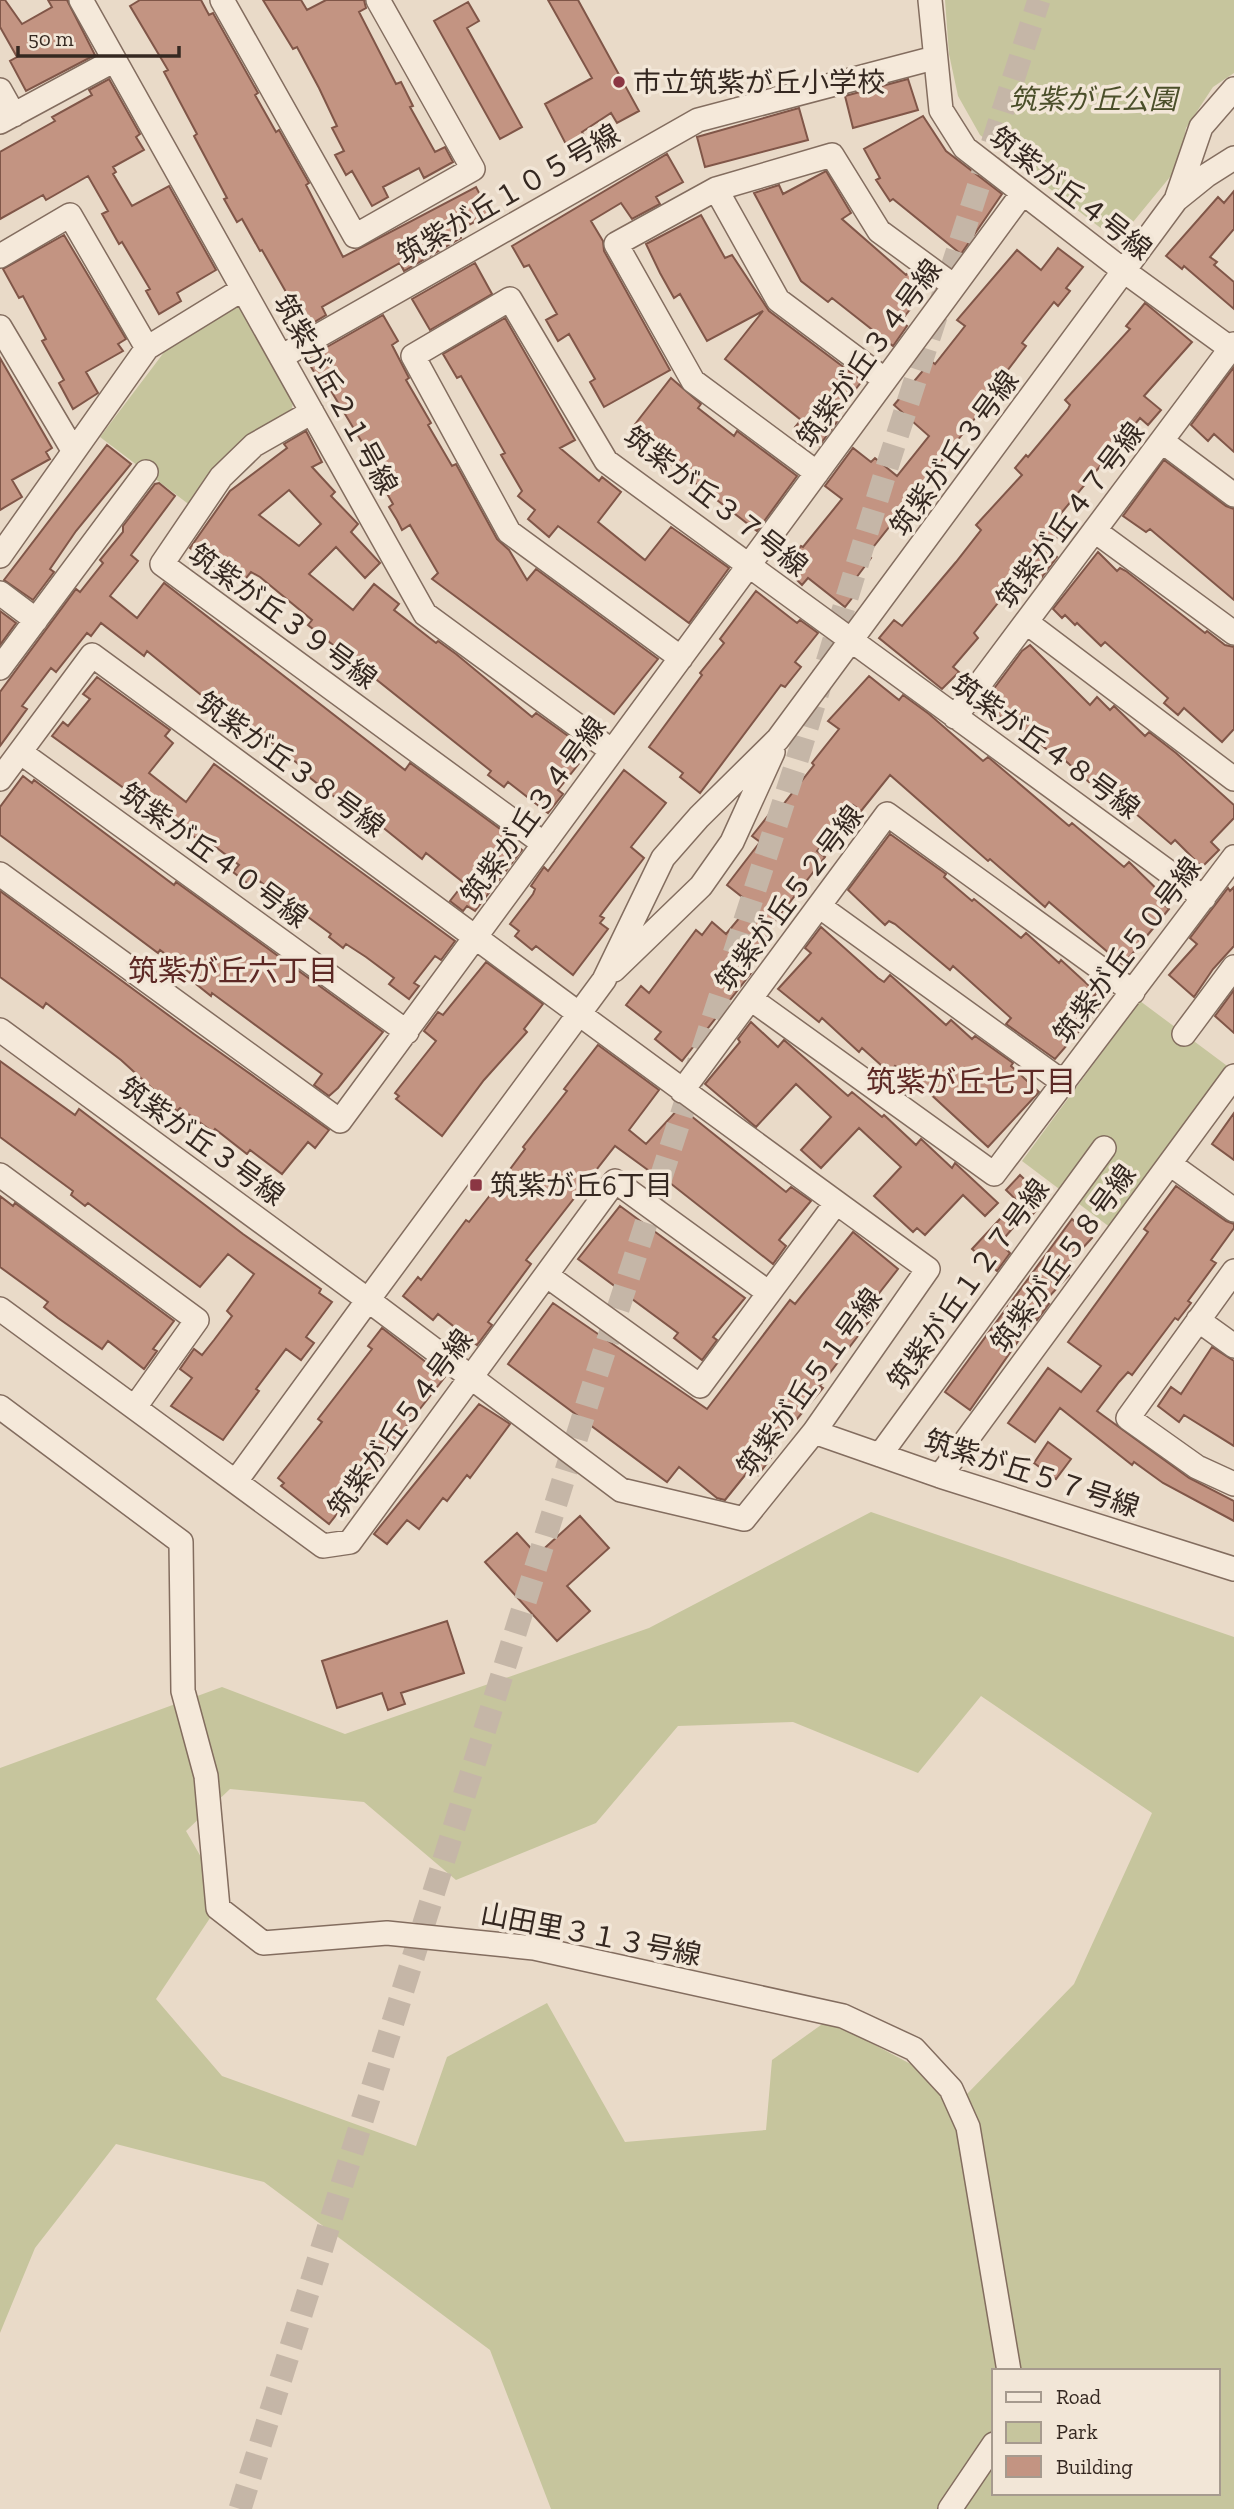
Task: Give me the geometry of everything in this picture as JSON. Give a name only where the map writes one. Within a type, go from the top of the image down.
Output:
[{"type":"street","name":"筑紫が丘２１号線","points":[[81,0],[425,614],[612,751]]},
{"type":"street","points":[[222,0],[355,236],[473,169],[378,0]]},
{"type":"street","name":"筑紫が丘４号線","points":[[930,0],[934,58],[942,110],[965,148],[1124,271],[1233,348]]},
{"type":"street","name":"筑紫が丘１０５号線","points":[[281,357],[698,120],[934,58]]},
{"type":"street","points":[[0,90],[7,119],[113,61]]},
{"type":"street","name":"筑紫が丘３号線","points":[[1176,200],[1197,136],[1234,89]]},
{"type":"street","points":[[817,473],[693,381],[617,244],[716,189],[832,155],[879,230],[954,286]]},
{"type":"street","name":"筑紫が丘３号線","points":[[236,1481],[604,980],[663,859],[699,817],[778,740],[1176,200],[1234,158]]},
{"type":"street","points":[[716,189],[778,300],[885,380]]},
{"type":"street","name":"筑紫が丘３４号線","points":[[0,874],[340,1121],[1023,194]]},
{"type":"street","points":[[0,256],[70,215],[147,348]]},
{"type":"street","points":[[0,556],[147,348],[243,289]]},
{"type":"street","name":"筑紫が丘３７号線","points":[[681,658],[509,532],[413,356],[510,299],[606,461],[852,642]]},
{"type":"street","points":[[0,327],[73,450]]},
{"type":"street","name":"筑紫が丘４７号線","points":[[955,716],[1233,348]]},
{"type":"street","name":"筑紫が丘３９号線","points":[[312,412],[254,445],[221,477],[162,564],[544,844]]},
{"type":"street","points":[[1163,442],[1234,495]]},
{"type":"street","points":[[0,668],[146,472]]},
{"type":"street","points":[[1095,531],[1234,633]]},
{"type":"street","points":[[0,593],[36,620]]},
{"type":"street","points":[[1026,622],[1234,779]]},
{"type":"street","name":"筑紫が丘４８号線","points":[[852,642],[1204,898]]},
{"type":"street","name":"筑紫が丘３８号線","points":[[0,779],[92,655],[476,937],[579,1016]]},
{"type":"street","name":"筑紫が丘３号線","points":[[604,980],[701,886],[732,842],[778,740]]},
{"type":"street","name":"筑紫が丘４０号線","points":[[20,752],[407,1031]]},
{"type":"street","name":"筑紫が丘５２号線","points":[[682,1091],[887,814],[1133,992]]},
{"type":"street","name":"筑紫が丘５０号線","points":[[751,999],[994,1174],[1234,857]]},
{"type":"street","points":[[819,906],[1064,1083]]},
{"type":"street","points":[[1184,1034],[1234,967]]},
{"type":"street","name":"筑紫が丘５１号線","points":[[368,1300],[621,1490],[744,1519],[814,1432],[928,1269],[579,1016]]},
{"type":"street","name":"筑紫が丘３号線","points":[[0,1030],[368,1300]]},
{"type":"street","name":"筑紫が丘５８号線","points":[[940,1476],[1234,1076]]},
{"type":"street","name":"筑紫が丘１２７号線","points":[[880,1455],[1104,1148]]},
{"type":"street","points":[[1170,1164],[1234,1210]]},
{"type":"street","points":[[0,1175],[197,1320],[135,1407]]},
{"type":"street","name":"筑紫が丘５４号線","points":[[0,1309],[323,1546],[350,1542],[615,1181],[769,1293]]},
{"type":"street","points":[[546,1275],[700,1385],[836,1203]]},
{"type":"street","points":[[1234,1271],[1199,1320],[1121,1413],[1198,1467],[1234,1484]]},
{"type":"street","points":[[1199,1320],[1234,1346]]},
{"type":"street","name":"山田里３１３号線","points":[[0,1407],[181,1542],[183,1691],[206,1776],[218,1908],[263,1943],[387,1933],[534,1948],[843,2016],[914,2049],[951,2088],[968,2127],[1009,2369]]},
{"type":"street","name":"筑紫が丘５７号線","points":[[814,1432],[940,1476],[1234,1569]]},
{"type":"street","points":[[950,2509],[992,2447]]},
{"type":"green space","name":"筑紫が丘公園","points":[[945,0],[1234,0],[1234,73],[1213,87],[1186,128],[1179,166],[1124,233],[1111,236],[980,135],[958,96],[949,54]]},
{"type":"green space","points":[[231,306],[244,308],[294,399],[291,412],[191,506],[100,437],[171,343]]},
{"type":"green space","points":[[1140,1001],[1230,1068],[1111,1228],[1022,1161]]},
{"type":"green space","points":[[871,1512],[1234,1637],[1234,2509],[551,2509],[490,2350],[264,2182],[116,2144],[35,2248],[0,2333],[0,1768],[222,1687],[345,1734],[649,1628]],"holes":[[[981,1696],[1152,1813],[1074,1984],[967,2094],[828,2020],[772,2060],[766,2130],[625,2142],[547,2003],[447,2057],[416,2146],[222,2076],[156,1999],[224,1897],[186,1831],[230,1789],[364,1802],[456,1880],[596,1823],[678,1726],[793,1722],[918,1773]]]},
{"type":"building","points":[[0,0],[5,0],[22,24],[52,7],[48,0],[67,0],[95,55],[26,91],[10,61],[17,57],[0,27]]},
{"type":"building","points":[[140,0],[201,0],[209,15],[213,13],[258,93],[255,95],[276,132],[279,130],[309,183],[306,185],[343,257],[476,187],[490,214],[457,231],[461,238],[404,271],[400,263],[322,307],[326,315],[306,327],[262,250],[260,251],[242,219],[237,222],[224,199],[227,198],[194,136],[197,134],[164,72],[168,70],[130,6]]},
{"type":"building","points":[[263,0],[301,0],[307,10],[326,0],[364,0],[366,8],[359,12],[396,84],[401,82],[413,106],[410,107],[435,152],[445,147],[453,162],[424,178],[419,168],[383,187],[388,197],[372,206],[352,171],[346,175],[335,155],[344,151],[332,128],[337,126],[297,47],[293,49]]},
{"type":"building","points":[[548,0],[578,0],[639,111],[617,123],[611,113],[582,132],[588,142],[570,152],[545,104],[592,78]]},
{"type":"building","points":[[468,2],[479,21],[467,28],[522,127],[500,139],[434,21]]},
{"type":"building","points":[[109,79],[140,134],[136,137],[144,150],[113,167],[116,172],[113,174],[132,206],[169,186],[216,270],[177,293],[181,301],[159,314],[146,291],[150,289],[102,214],[108,211],[88,176],[46,200],[43,195],[0,219],[0,152],[55,121],[52,117],[92,95],[89,90]]},
{"type":"building","points":[[908,79],[918,110],[853,128],[845,96]]},
{"type":"building","points":[[799,108],[808,140],[705,167],[697,137]]},
{"type":"building","points":[[923,116],[946,151],[1002,194],[961,254],[893,199],[890,201],[876,180],[880,178],[864,149]]},
{"type":"building","points":[[667,154],[683,182],[656,197],[660,204],[632,219],[621,203],[591,221],[603,241],[604,251],[670,370],[604,407],[590,382],[595,379],[569,334],[558,341],[546,320],[557,314],[529,265],[524,267],[512,246]]},
{"type":"building","points":[[826,171],[851,213],[842,219],[906,275],[910,271],[929,285],[901,321],[907,326],[893,346],[832,298],[828,302],[801,281],[754,193],[779,185],[783,194]]},
{"type":"building","points":[[1234,191],[1234,229],[1210,257],[1217,262],[1214,265],[1234,282],[1234,309],[1184,266],[1182,269],[1166,256],[1218,197],[1224,203]]},
{"type":"building","points":[[701,215],[725,258],[732,255],[769,311],[862,381],[835,416],[839,419],[819,446],[795,427],[801,420],[725,359],[763,311],[707,341],[680,294],[674,298],[660,273],[646,244]]},
{"type":"building","points":[[64,235],[126,339],[118,344],[123,351],[86,372],[98,393],[73,409],[59,383],[64,380],[42,341],[46,339],[23,296],[19,298],[3,269]]},
{"type":"building","points":[[1058,248],[1083,267],[1066,288],[1070,291],[1058,306],[1054,302],[1022,343],[1026,346],[985,400],[987,403],[867,555],[871,558],[853,582],[860,588],[845,607],[808,578],[802,585],[779,562],[791,547],[797,551],[803,547],[842,499],[825,486],[853,448],[871,462],[875,458],[897,476],[929,436],[894,405],[931,361],[935,364],[965,326],[957,320],[1017,250],[1041,270]]},
{"type":"building","points":[[475,263],[492,294],[430,330],[412,299]]},
{"type":"building","points":[[1145,303],[1192,342],[1144,396],[1161,410],[1148,425],[1140,418],[1058,517],[1057,522],[1064,529],[1047,549],[1057,557],[1039,581],[1025,569],[974,633],[978,638],[953,667],[959,672],[942,689],[879,638],[894,620],[902,626],[956,562],[981,530],[976,525],[1022,475],[1015,468],[1026,455],[1028,457],[1068,409],[1070,405],[1065,400],[1130,329],[1126,326]]},
{"type":"building","points":[[383,315],[398,341],[392,345],[409,378],[406,380],[431,423],[428,425],[452,466],[456,464],[497,539],[509,550],[527,580],[536,569],[658,659],[614,714],[432,579],[438,573],[410,525],[402,530],[389,507],[393,504],[373,469],[377,467],[325,381],[321,383],[306,359]]},
{"type":"building","points":[[505,318],[575,440],[560,448],[599,481],[602,477],[621,492],[598,522],[645,560],[671,527],[729,568],[689,623],[558,526],[549,537],[528,519],[535,510],[518,496],[522,491],[501,455],[505,453],[461,376],[457,378],[443,354]]},
{"type":"building","points":[[0,358],[52,448],[46,452],[50,459],[12,480],[22,497],[0,510]]},
{"type":"building","points":[[1234,367],[1234,452],[1214,434],[1208,441],[1191,425]]},
{"type":"building","points":[[671,378],[701,404],[698,408],[734,436],[737,431],[797,476],[757,531],[629,432]]},
{"type":"building","points":[[306,431],[322,462],[312,467],[335,492],[331,496],[358,524],[351,532],[380,563],[365,578],[336,547],[309,574],[353,610],[374,584],[399,604],[394,610],[436,643],[438,641],[456,654],[532,717],[536,713],[589,751],[558,790],[563,794],[548,813],[508,782],[504,787],[488,775],[491,771],[308,625],[312,620],[260,577],[251,572],[242,583],[220,565],[217,568],[190,548],[230,491],[287,448],[284,444]],"holes":[[[289,490],[321,524],[299,546],[259,515]]]},
{"type":"building","points":[[107,445],[131,464],[76,531],[50,569],[54,572],[33,600],[4,580]]},
{"type":"building","points":[[1164,460],[1226,506],[1234,509],[1234,600],[1150,529],[1146,532],[1123,516]]},
{"type":"building","points":[[159,483],[175,496],[131,555],[138,561],[110,596],[137,618],[164,583],[405,770],[410,763],[515,840],[513,843],[522,850],[475,911],[467,906],[463,911],[450,901],[464,883],[426,853],[422,859],[365,813],[352,804],[349,808],[305,774],[307,771],[272,743],[208,696],[206,699],[147,651],[144,656],[101,623],[91,636],[87,633],[56,672],[51,668],[22,706],[27,709],[0,746],[0,692],[76,589],[80,592],[103,563],[100,560],[123,532],[123,526],[155,484]]},
{"type":"building","points":[[1098,552],[1117,571],[1120,568],[1126,571],[1205,633],[1207,631],[1225,645],[1234,647],[1234,729],[1222,742],[1184,708],[1178,715],[1164,703],[1168,698],[1105,642],[1101,646],[1077,623],[1075,625],[1065,615],[1062,618],[1053,609]]},
{"type":"building","points":[[756,591],[797,623],[800,620],[818,633],[795,662],[801,667],[785,687],[781,685],[700,793],[680,777],[683,773],[649,747],[724,643],[720,639]]},
{"type":"building","points":[[0,611],[16,623],[0,645]]},
{"type":"building","points":[[1030,645],[1090,705],[1097,697],[1110,710],[1114,706],[1145,736],[1149,732],[1234,805],[1234,818],[1211,842],[1219,850],[1202,867],[1175,840],[1171,844],[1121,801],[1118,803],[1092,779],[1089,782],[1059,755],[1057,758],[1008,717],[1005,721],[984,702],[1022,651]]},
{"type":"building","points":[[869,676],[899,700],[903,695],[929,714],[983,761],[988,757],[1069,826],[1072,823],[1124,867],[1129,862],[1166,898],[1162,903],[1169,909],[1123,965],[1049,902],[1045,907],[990,859],[988,861],[890,775],[861,811],[853,805],[817,851],[825,857],[744,966],[752,972],[682,1061],[655,1039],[661,1032],[626,1005],[641,986],[649,993],[696,930],[702,935],[712,922],[726,934],[751,904],[727,885],[760,842],[752,836],[771,812],[775,815],[814,765],[812,763],[839,729],[828,721]]},
{"type":"building","points":[[97,677],[170,730],[165,736],[173,743],[149,773],[186,802],[214,764],[455,941],[441,960],[435,956],[414,983],[419,986],[409,999],[389,984],[394,978],[366,957],[346,944],[343,948],[329,937],[331,934],[255,878],[250,885],[233,872],[239,865],[200,835],[197,839],[156,807],[154,810],[52,736],[63,722],[68,726],[90,699],[83,694]]},
{"type":"building","points":[[624,770],[666,803],[631,847],[644,858],[600,916],[604,918],[600,923],[608,929],[573,975],[536,946],[532,950],[515,936],[519,931],[510,924],[533,894],[535,889],[531,886],[544,867],[548,871]]},
{"type":"building","points":[[23,776],[32,783],[34,780],[174,885],[176,882],[383,1032],[338,1088],[329,1096],[314,1085],[322,1074],[212,993],[211,996],[196,984],[199,980],[160,950],[158,953],[0,835],[0,807]]},
{"type":"building","points":[[890,834],[946,874],[944,877],[972,901],[974,899],[1021,938],[1026,933],[1097,993],[1090,1000],[1099,1008],[1055,1059],[1006,1024],[1011,1018],[953,966],[950,970],[895,924],[889,921],[885,925],[848,890]]},
{"type":"building","points":[[1234,887],[1234,946],[1213,969],[1194,997],[1169,975],[1197,944],[1190,938],[1228,888],[1230,891]]},
{"type":"building","points":[[0,891],[329,1130],[315,1148],[308,1142],[282,1174],[250,1150],[247,1154],[215,1129],[213,1132],[180,1108],[177,1111],[121,1060],[46,1003],[43,1008],[0,977]]},
{"type":"building","points":[[821,927],[878,978],[884,982],[890,975],[946,1025],[951,1020],[972,1039],[975,1036],[1013,1063],[1011,1066],[1039,1092],[988,1147],[902,1068],[900,1070],[895,1066],[892,1070],[885,1064],[882,1066],[862,1048],[859,1052],[822,1018],[819,1022],[778,989],[811,953],[805,948]]},
{"type":"building","points":[[486,962],[543,1004],[524,1029],[527,1032],[484,1080],[442,1136],[396,1099],[399,1096],[395,1093],[436,1041],[424,1031],[438,1012],[443,1015]]},
{"type":"building","points":[[1234,990],[1234,1033],[1215,1016]]},
{"type":"building","points":[[751,1022],[778,1047],[784,1040],[848,1096],[852,1092],[882,1117],[884,1115],[916,1145],[921,1139],[952,1168],[955,1163],[998,1203],[985,1216],[963,1195],[925,1235],[917,1228],[913,1232],[874,1196],[901,1167],[859,1128],[821,1168],[801,1150],[831,1117],[796,1084],[756,1127],[705,1084],[740,1042],[738,1039]]},
{"type":"building","points":[[598,1045],[659,1090],[629,1130],[646,1144],[680,1107],[786,1192],[791,1187],[811,1201],[779,1240],[786,1246],[773,1264],[665,1179],[663,1181],[615,1146],[526,1260],[531,1264],[488,1322],[492,1325],[477,1345],[438,1314],[433,1320],[403,1296],[418,1277],[421,1280],[466,1220],[469,1222],[502,1180],[525,1149],[523,1147],[567,1091],[564,1089]]},
{"type":"building","points":[[0,1061],[75,1115],[79,1109],[243,1234],[321,1289],[319,1293],[332,1302],[306,1337],[314,1343],[301,1360],[286,1349],[223,1440],[171,1406],[192,1378],[180,1369],[194,1349],[202,1355],[214,1340],[232,1316],[227,1311],[254,1274],[228,1254],[200,1287],[88,1203],[85,1206],[71,1195],[73,1191],[0,1137]]},
{"type":"building","points":[[1234,1113],[1234,1160],[1212,1144]]},
{"type":"building","points":[[1020,1175],[1046,1200],[1032,1215],[1006,1190]]},
{"type":"building","points":[[1176,1186],[1234,1224],[1234,1228],[1211,1260],[1216,1263],[1188,1301],[1191,1303],[1178,1320],[1175,1318],[1132,1375],[1128,1372],[1097,1411],[1189,1478],[1234,1501],[1234,1521],[1163,1483],[1134,1462],[1132,1465],[1060,1408],[1035,1442],[1008,1423],[1048,1368],[1081,1392],[1101,1366],[1068,1342],[1148,1232],[1144,1229]]},
{"type":"building","points":[[0,1196],[13,1206],[15,1203],[174,1321],[153,1349],[157,1351],[144,1369],[108,1341],[102,1349],[58,1318],[44,1307],[48,1302],[0,1267]]},
{"type":"building","points":[[620,1206],[745,1298],[713,1337],[717,1340],[702,1360],[674,1338],[678,1333],[578,1259]]},
{"type":"building","points":[[1012,1206],[1023,1216],[1000,1243],[1010,1253],[997,1271],[972,1249]]},
{"type":"building","points":[[1072,1219],[1092,1238],[1065,1267],[1069,1275],[1045,1301],[1049,1304],[1037,1320],[1035,1317],[970,1410],[945,1392]]},
{"type":"building","points":[[853,1232],[898,1269],[873,1301],[880,1307],[820,1386],[823,1388],[770,1451],[774,1454],[758,1475],[750,1469],[725,1500],[717,1498],[679,1467],[667,1482],[508,1364],[553,1303],[707,1409],[790,1300],[795,1304]]},
{"type":"building","points":[[382,1328],[445,1377],[368,1475],[373,1479],[360,1495],[355,1491],[329,1524],[281,1486],[284,1483],[278,1478],[322,1422],[318,1419],[372,1349],[368,1346]]},
{"type":"building","points":[[1212,1347],[1234,1361],[1234,1446],[1184,1415],[1179,1422],[1158,1406],[1171,1387],[1181,1394]]},
{"type":"building","points":[[479,1404],[510,1424],[470,1478],[467,1475],[447,1501],[443,1498],[419,1529],[407,1520],[387,1544],[374,1534]]},
{"type":"building","points":[[1048,1442],[1071,1459],[1056,1479],[1034,1463]]},
{"type":"building","points":[[580,1516],[609,1548],[567,1586],[590,1611],[557,1641],[485,1562],[517,1533],[537,1555]]},
{"type":"building","points":[[447,1621],[464,1673],[401,1693],[405,1704],[388,1710],[382,1693],[337,1708],[322,1661]]},
{"type":"tunnel","points":[[240,2509],[589,1398],[794,770],[888,464],[1039,0]]},
{"type":"place","name":"市立筑紫が丘小学校","points":[[619,82]]},
{"type":"place","name":"筑紫が丘6丁目","points":[[476,1185]]},
{"type":"district","name":"筑紫が丘六丁目","points":[[233,971]]},
{"type":"district","name":"筑紫が丘七丁目","points":[[971,1082]]}]
